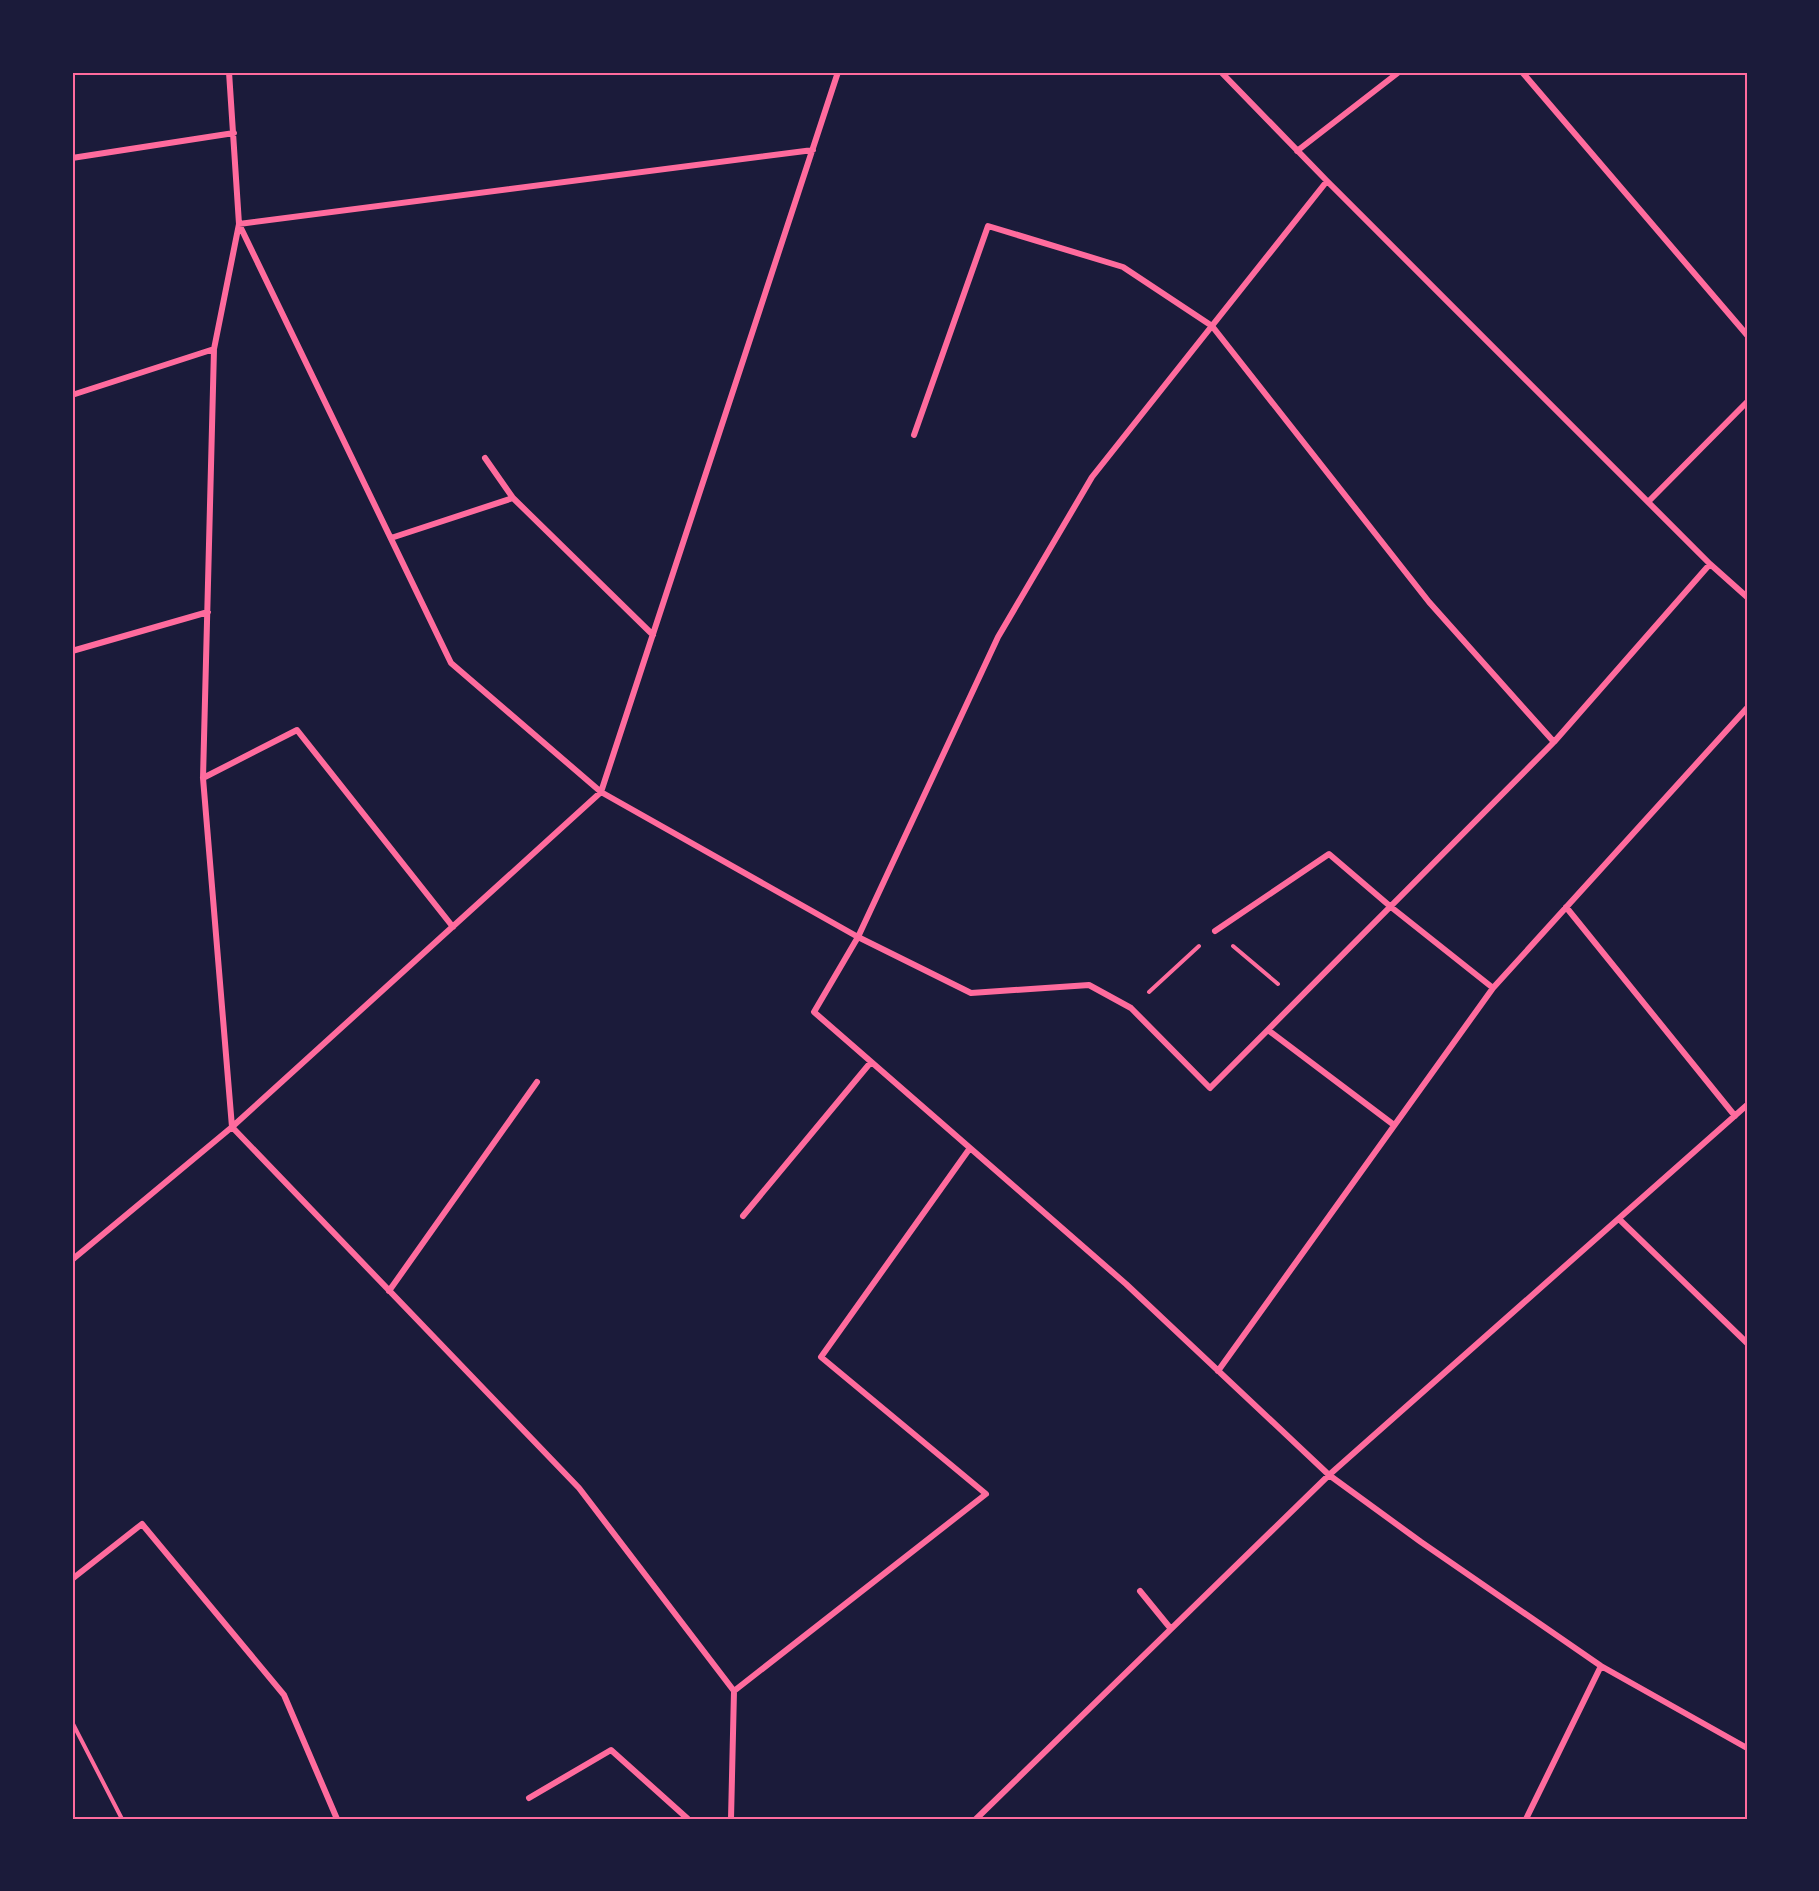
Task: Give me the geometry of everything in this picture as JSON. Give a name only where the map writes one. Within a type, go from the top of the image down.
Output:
[{"type":"street","points":[[229,72],[239,224],[214,349],[203,778],[232,1127],[579,1488],[734,1691],[731,1819]]},
{"type":"street","points":[[72,1260],[232,1127],[601,792],[838,72]]},
{"type":"street","points":[[1221,72],[1327,182],[1710,564],[1747,597]]},
{"type":"street","points":[[1297,151],[1399,72]]},
{"type":"street","points":[[1522,72],[1747,335]]},
{"type":"street","points":[[72,158],[234,133]]},
{"type":"street","points":[[239,224],[813,150]]},
{"type":"street","points":[[1327,182],[1092,477],[1004,627],[858,937],[814,1012],[1126,1284],[1329,1475],[1421,1542],[1601,1666],[1747,1748]]},
{"type":"street","points":[[239,224],[451,663],[601,792],[858,937],[971,993],[1089,986],[1131,1008],[1210,1088],[1554,742],[1710,564]]},
{"type":"street","points":[[914,435],[988,225],[1123,267],[1212,326],[1429,602],[1554,742]]},
{"type":"street","points":[[72,395],[214,349]]},
{"type":"street","points":[[1648,502],[1747,402]]},
{"type":"street","points":[[485,458],[513,498],[653,636]]},
{"type":"street","points":[[391,538],[513,498]]},
{"type":"street","points":[[72,651],[208,612]]},
{"type":"street","points":[[1218,1371],[1493,988],[1747,708]]},
{"type":"street","points":[[203,778],[297,730],[453,927]]},
{"type":"street","points":[[1215,931],[1329,854],[1391,907],[1493,988]]},
{"type":"street","points":[[1566,907],[1735,1116]]},
{"type":"street","points":[[1268,1030],[1394,1125]]},
{"type":"street","points":[[744,1216],[871,1062]]},
{"type":"street","points":[[389,1291],[537,1082]]},
{"type":"street","points":[[976,1819],[1329,1475],[1747,1105]]},
{"type":"street","points":[[734,1691],[986,1494],[821,1357],[970,1148]]},
{"type":"street","points":[[1619,1219],[1747,1343]]},
{"type":"street","points":[[72,1579],[142,1524],[284,1695],[337,1819]]},
{"type":"street","points":[[1140,1591],[1171,1629]]},
{"type":"street","points":[[1526,1819],[1601,1666]]},
{"type":"street","points":[[529,1798],[611,1750],[688,1819]]},
{"type":"path","points":[[1131,1008],[1215,931],[1297,1000]]},
{"type":"path","points":[[72,1722],[122,1819]]}]
